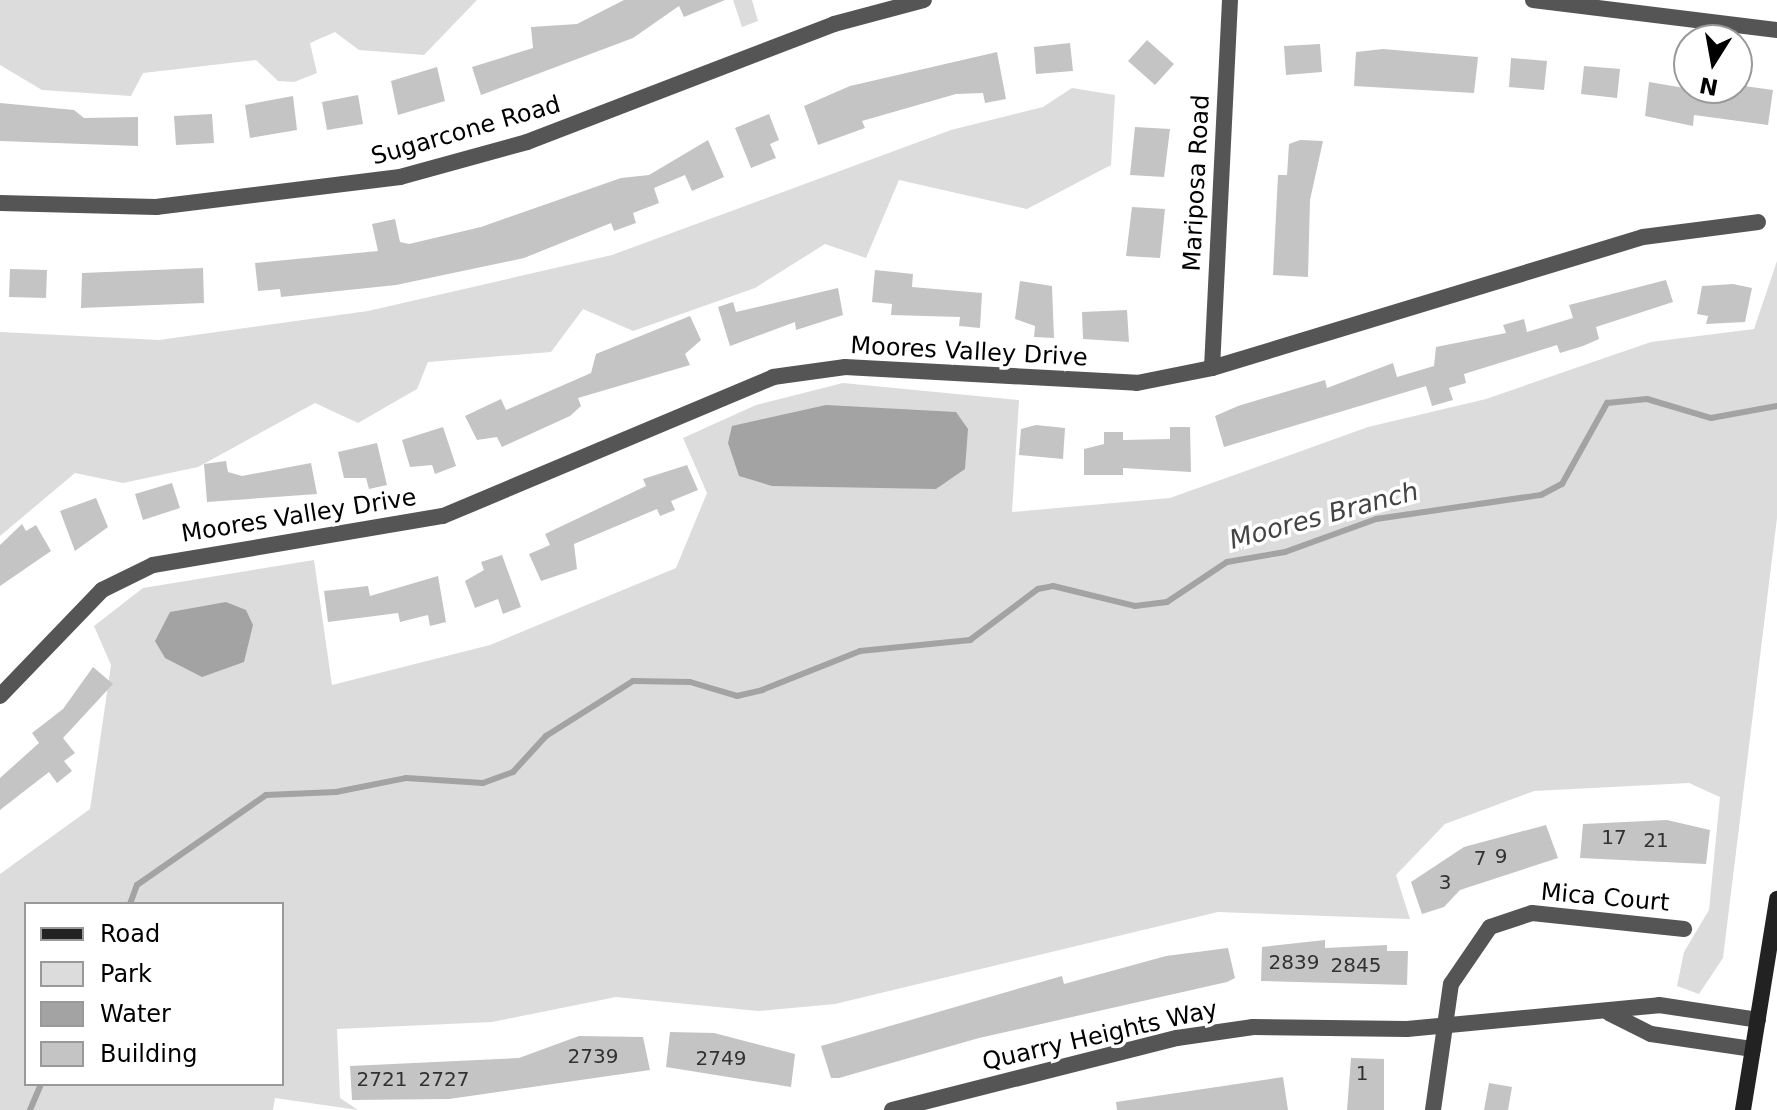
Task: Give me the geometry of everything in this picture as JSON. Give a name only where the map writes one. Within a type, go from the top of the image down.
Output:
[{"type":"main road","points":[[1743,1110],[1777,899]]},
{"type":"street","name":"Sugarcone Road","points":[[0,203],[156,207],[400,177],[527,142],[834,24],[924,0]]},
{"type":"street","name":"Mariposa Road","points":[[1212,368],[1230,0]]},
{"type":"street","points":[[1533,0],[1777,30]]},
{"type":"street","name":"Moores Valley Drive","points":[[0,696],[92,599],[153,565],[443,516],[773,377],[845,367],[1107,384],[1212,368],[1643,237],[1758,222]]},
{"type":"street","name":"Mica Court","points":[[1433,1110],[1444,1024],[1467,952],[1490,927],[1513,917],[1555,915],[1684,929]]},
{"type":"street","name":"Quarry Heights Way","points":[[892,1110],[1203,1034],[1444,1024],[1609,1013],[1659,1005],[1758,1020]]},
{"type":"street","points":[[1609,1013],[1651,1034],[1753,1049]]},
{"type":"green space","points":[[0,0],[477,0],[424,55],[359,50],[335,32],[310,43],[317,73],[294,82],[278,81],[256,60],[143,73],[131,96],[42,90],[0,65]]},
{"type":"green space","points":[[733,0],[752,0],[758,21],[742,27]]},
{"type":"green space","points":[[1072,88],[1115,95],[1111,165],[1027,209],[899,180],[866,258],[825,244],[755,288],[633,331],[583,309],[551,352],[428,362],[417,389],[358,423],[315,403],[198,467],[123,483],[75,473],[0,536],[0,332],[159,340],[368,311],[612,255],[951,130],[1043,107]]},
{"type":"green space","points":[[1777,261],[1777,518],[1723,958],[1699,994],[1677,986],[1684,952],[1709,910],[1720,797],[1689,783],[1534,791],[1445,824],[1396,875],[1410,919],[1218,912],[835,1004],[758,1011],[616,997],[492,1022],[337,1029],[340,1098],[358,1110],[275,1098],[273,1110],[0,1110],[0,874],[90,809],[111,665],[94,626],[143,588],[314,560],[332,685],[490,645],[676,568],[707,493],[683,438],[756,405],[843,383],[1019,400],[1012,512],[1170,498],[1368,427],[1486,399],[1651,342],[1754,329]]},
{"type":"water","points":[[826,405],[956,412],[968,429],[965,469],[936,489],[772,486],[739,476],[728,443],[732,426]]},
{"type":"water","points":[[226,602],[246,610],[253,625],[244,662],[202,677],[165,658],[155,641],[170,612]]},
{"type":"building","points":[[624,0],[725,0],[684,17],[679,6],[633,38],[481,95],[472,67],[533,48],[531,27],[577,24]]},
{"type":"building","points":[[1147,40],[1174,64],[1155,85],[1128,61]]},
{"type":"building","points":[[1070,43],[1073,71],[1036,74],[1034,47]]},
{"type":"building","points":[[1320,44],[1322,72],[1286,75],[1284,46]]},
{"type":"building","points":[[1383,49],[1478,57],[1474,93],[1354,86],[1356,52]]},
{"type":"building","points":[[997,52],[1006,99],[985,103],[983,93],[956,94],[862,121],[865,128],[818,145],[804,106],[850,86]]},
{"type":"building","points":[[1511,58],[1547,61],[1544,90],[1509,87]]},
{"type":"building","points":[[1584,66],[1620,69],[1617,98],[1581,94]]},
{"type":"building","points":[[437,67],[445,101],[398,115],[391,81]]},
{"type":"building","points":[[1649,82],[1673,86],[1673,104],[1753,104],[1753,87],[1773,90],[1768,125],[1694,115],[1693,126],[1645,116]]},
{"type":"building","points":[[358,95],[363,124],[327,130],[322,102]]},
{"type":"building","points":[[293,96],[297,130],[250,138],[245,105]]},
{"type":"building","points":[[0,103],[74,110],[84,118],[138,117],[138,146],[0,141]]},
{"type":"building","points":[[212,114],[214,143],[176,145],[174,116]]},
{"type":"building","points":[[769,114],[779,140],[770,144],[776,158],[751,168],[735,128]]},
{"type":"building","points":[[1135,127],[1170,129],[1164,177],[1130,175]]},
{"type":"building","points":[[708,140],[724,177],[692,191],[685,175],[654,188],[659,203],[633,213],[636,223],[614,231],[611,223],[524,258],[396,285],[281,297],[280,289],[258,291],[255,263],[378,251],[372,224],[395,219],[400,242],[409,244],[481,227],[621,178],[649,175]]},
{"type":"building","points":[[1300,140],[1323,141],[1310,200],[1308,277],[1273,275],[1278,175],[1287,175],[1289,144]]},
{"type":"building","points":[[1132,207],[1165,209],[1160,258],[1126,256]]},
{"type":"building","points":[[203,268],[204,303],[81,308],[82,273]]},
{"type":"building","points":[[10,269],[47,270],[46,298],[9,297]]},
{"type":"building","points":[[875,270],[913,274],[912,287],[982,293],[980,328],[959,326],[960,317],[891,315],[892,304],[872,302]]},
{"type":"building","points":[[1666,280],[1673,302],[1596,327],[1599,339],[1583,346],[1560,353],[1557,345],[1464,374],[1466,383],[1449,388],[1453,400],[1432,406],[1426,386],[1224,447],[1215,416],[1238,406],[1325,380],[1327,388],[1393,363],[1397,377],[1434,366],[1436,347],[1506,333],[1503,325],[1524,319],[1527,332],[1573,318],[1569,305]]},
{"type":"building","points":[[1020,281],[1052,286],[1054,338],[1034,337],[1035,326],[1015,319]]},
{"type":"building","points":[[1733,284],[1752,288],[1745,322],[1706,324],[1708,316],[1697,314],[1702,286]]},
{"type":"building","points":[[838,288],[843,315],[796,330],[795,322],[730,346],[718,307],[733,302],[736,312]]},
{"type":"building","points":[[1127,310],[1129,342],[1083,339],[1082,312]]},
{"type":"building","points":[[690,316],[701,340],[685,354],[690,365],[578,398],[581,406],[570,416],[502,447],[497,437],[477,440],[465,416],[501,399],[506,410],[591,373],[596,354]]},
{"type":"building","points":[[1036,425],[1065,428],[1063,459],[1019,455],[1021,429]]},
{"type":"building","points":[[443,427],[456,466],[435,474],[432,465],[410,467],[402,440]]},
{"type":"building","points":[[1170,427],[1190,427],[1191,472],[1123,468],[1123,475],[1084,475],[1084,449],[1104,444],[1104,432],[1123,432],[1123,440],[1170,439]]},
{"type":"building","points":[[377,443],[387,485],[369,489],[366,478],[344,478],[338,452]]},
{"type":"building","points":[[226,461],[228,472],[242,476],[311,463],[317,494],[207,502],[204,464]]},
{"type":"building","points":[[687,465],[698,490],[671,501],[675,510],[660,516],[657,509],[574,544],[577,569],[541,581],[529,554],[550,545],[545,534],[646,486],[643,479]]},
{"type":"building","points":[[172,483],[180,508],[143,520],[135,494]]},
{"type":"building","points":[[96,498],[108,527],[75,551],[60,511]]},
{"type":"building","points":[[22,524],[26,531],[36,525],[51,551],[0,586],[0,545]]},
{"type":"building","points":[[502,555],[521,607],[503,614],[498,599],[475,608],[465,581],[484,570],[481,562]]},
{"type":"building","points":[[438,576],[446,622],[430,626],[428,615],[400,622],[398,613],[328,622],[324,591],[368,586],[370,596]]},
{"type":"building","points":[[93,667],[113,684],[63,738],[75,753],[64,761],[72,771],[57,783],[49,772],[0,810],[0,778],[39,743],[32,733],[63,709]]},
{"type":"building","points":[[1667,820],[1710,830],[1706,864],[1580,858],[1583,824]]},
{"type":"building","points":[[1546,825],[1558,858],[1460,890],[1444,907],[1422,914],[1411,882],[1464,847]]},
{"type":"building","points":[[1325,940],[1325,948],[1387,945],[1387,951],[1408,951],[1407,985],[1261,981],[1262,947]]},
{"type":"building","points":[[1228,948],[1235,978],[1227,982],[979,1038],[839,1078],[831,1078],[821,1046],[1062,976],[1064,984],[1166,956]]},
{"type":"building","points":[[670,1032],[714,1033],[795,1054],[791,1087],[666,1067]]},
{"type":"building","points":[[579,1036],[643,1037],[650,1070],[449,1099],[352,1100],[350,1066],[519,1058]]},
{"type":"building","points":[[1351,1058],[1384,1059],[1384,1110],[1347,1110]]},
{"type":"building","points":[[1283,1077],[1288,1110],[1117,1110],[1116,1102]]},
{"type":"building","points":[[1489,1083],[1512,1087],[1508,1110],[1484,1110]]},
{"type":"waterway","name":"Moores Branch","points":[[131,902],[137,885],[266,795],[336,792],[406,778],[483,783],[513,772],[546,736],[633,681],[690,682],[737,696],[762,690],[860,651],[970,640],[1038,589],[1053,586],[1135,606],[1167,602],[1227,562],[1285,552],[1376,519],[1541,495],[1562,484],[1607,403],[1647,399],[1711,418],[1777,406]]},
{"type":"waterway","name":"Moores Branch","points":[[30,1110],[40,1086]]}]
